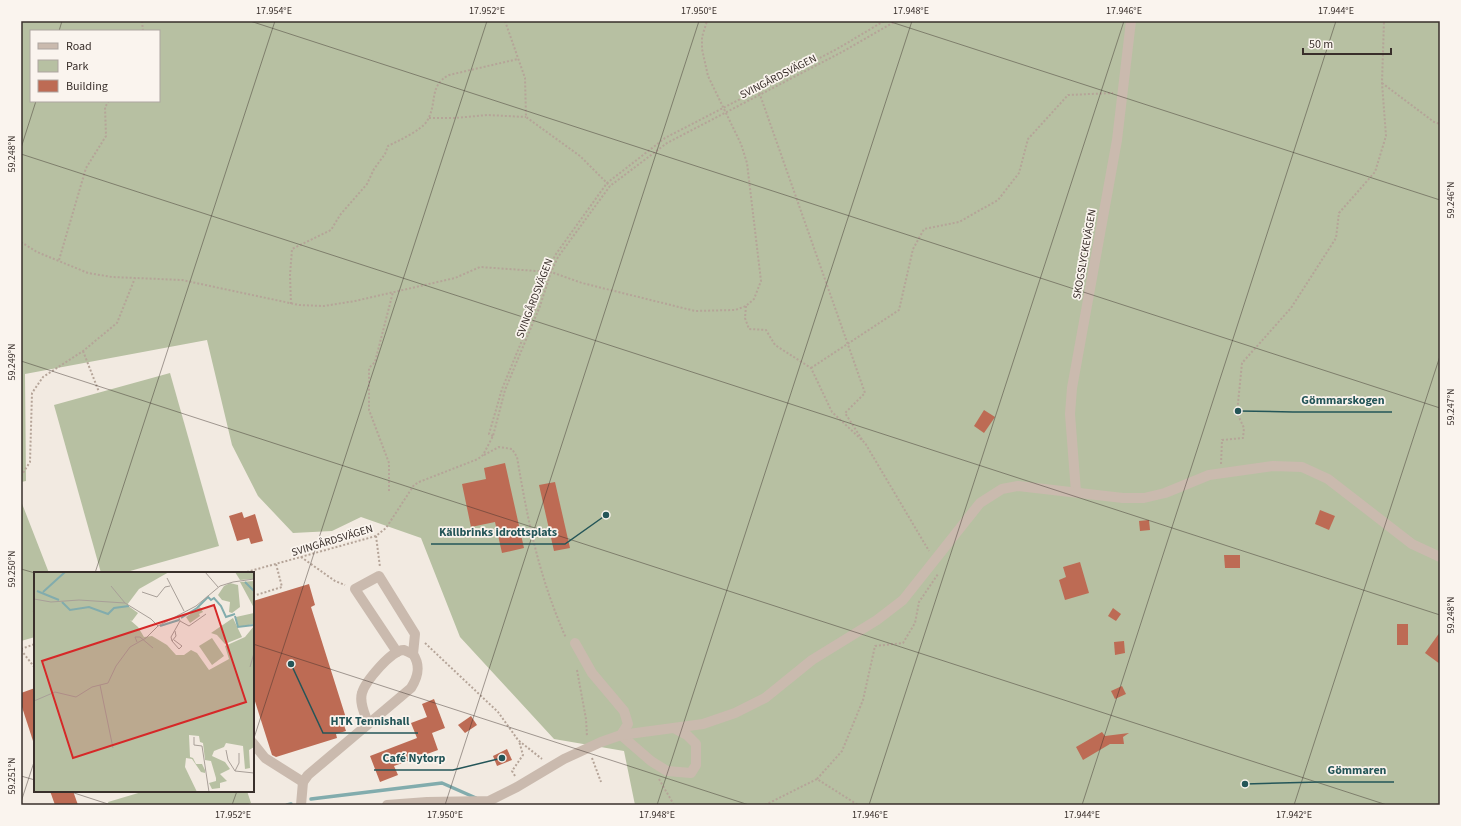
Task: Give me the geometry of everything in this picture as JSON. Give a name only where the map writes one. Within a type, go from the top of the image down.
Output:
[{"type":"street","name":"SKOGSLYCKEVÄGEN","points":[[1076,492],[1070,414],[1072,388],[1117,140],[1131,21]]},
{"type":"street","points":[[387,805],[427,802],[489,803],[551,767],[586,749],[621,735],[703,724],[735,713],[765,698],[812,660],[877,620],[903,600],[980,503],[1002,490],[1026,486],[1144,498],[1165,493],[1209,475],[1286,465],[1307,469],[1328,479],[1412,544],[1440,557]]},
{"type":"street","points":[[301,805],[303,782],[315,768],[368,723],[406,695],[416,681],[418,667],[413,654],[416,634],[379,576],[355,589],[397,652]]},
{"type":"street","points":[[571,641],[592,673],[624,710],[628,724],[621,735]]},
{"type":"street","points":[[368,723],[361,703],[362,694],[369,680],[390,656],[404,650],[413,654]]},
{"type":"street","points":[[621,735],[667,771],[691,773],[696,765],[696,744],[687,735],[674,728]]},
{"type":"street","points":[[254,744],[266,758],[303,782]]},
{"type":"path","points":[[505,21],[525,78],[526,117]]},
{"type":"path","points":[[21,242],[88,273],[112,277],[182,280],[291,304],[324,306],[355,301],[455,278],[480,268],[547,271],[582,283],[695,311],[735,310],[746,306],[754,299],[760,281],[747,163],[741,144],[708,76],[702,49],[702,37],[707,21]]},
{"type":"path","points":[[493,436],[489,434],[502,390],[537,304],[547,271],[556,254],[607,183],[665,138],[837,49],[884,21]]},
{"type":"path","name":"SVINGÅRDSVÄGEN","points":[[247,572],[376,536],[382,532],[389,523],[414,485],[483,455],[493,436],[505,390],[540,306],[551,272],[558,257],[610,186],[667,143],[842,52],[896,21]]},
{"type":"path","points":[[1221,473],[1222,440],[1243,438],[1244,428],[1236,413],[1242,363],[1291,308],[1336,238],[1339,213],[1375,172],[1386,136],[1382,83],[1384,21]]},
{"type":"path","points":[[291,304],[290,275],[292,248],[331,230],[340,215],[367,184],[374,169],[385,154],[388,146],[427,123],[433,109],[434,90],[440,80],[449,75],[518,59]]},
{"type":"path","points":[[1382,83],[1434,122],[1440,124]]},
{"type":"path","points":[[758,89],[865,393],[845,413],[865,443],[935,561],[938,576],[918,602],[915,623],[904,643],[875,646],[863,700],[842,751],[817,779],[765,805]]},
{"type":"path","points":[[811,368],[899,310],[913,249],[924,229],[959,222],[998,200],[1019,173],[1028,139],[1068,95],[1123,93]]},
{"type":"path","points":[[59,260],[86,168],[106,136],[105,107],[108,102]]},
{"type":"path","points":[[429,118],[455,118],[487,115],[526,117],[580,156],[610,186]]},
{"type":"path","points":[[21,476],[30,462],[32,393],[44,377],[83,351],[117,323],[135,278]]},
{"type":"path","points":[[389,491],[389,463],[369,410],[369,368],[375,362],[393,292]]},
{"type":"path","points":[[746,306],[745,318],[749,329],[766,330],[776,345],[811,368],[832,412],[865,443]]},
{"type":"path","points":[[83,351],[99,392]]},
{"type":"path","points":[[483,455],[499,447],[512,449],[517,457],[529,523],[542,579],[571,641]]},
{"type":"path","points":[[376,536],[379,576]]},
{"type":"path","points":[[301,557],[335,581],[355,589]]},
{"type":"path","points":[[254,596],[282,587],[276,564]]},
{"type":"path","points":[[416,634],[498,712],[518,740],[551,767]]},
{"type":"path","points":[[34,644],[21,650],[34,667]]},
{"type":"path","points":[[575,663],[586,719],[586,749],[597,769],[601,782]]},
{"type":"path","points":[[518,740],[523,755],[512,771],[519,786]]},
{"type":"path","points":[[658,765],[659,781],[674,805]]},
{"type":"path","points":[[817,779],[858,805]]},
{"type":"green space","points":[[21,21],[1440,21],[1440,805],[635,805],[624,751],[554,739],[460,637],[421,538],[361,517],[332,531],[293,533],[258,496],[232,445],[207,340],[25,374],[26,481],[21,482]]},
{"type":"green space","points":[[170,373],[219,546],[127,572],[101,572],[54,405]]},
{"type":"green space","points":[[21,501],[49,572],[34,572],[34,637],[21,641]]},
{"type":"green space","points":[[142,792],[247,792],[251,803],[245,805],[109,805],[108,802]]},
{"type":"building","points":[[984,410],[995,417],[984,433],[974,426]]},
{"type":"building","points":[[505,463],[524,548],[502,553],[495,522],[471,527],[462,484],[486,479],[484,468]]},
{"type":"building","points":[[555,482],[570,548],[554,551],[539,485]]},
{"type":"building","points":[[1320,510],[1335,516],[1329,530],[1315,524]]},
{"type":"building","points":[[242,512],[244,518],[255,514],[263,541],[251,544],[249,538],[237,541],[229,516]]},
{"type":"building","points":[[1149,520],[1150,530],[1140,531],[1139,521]]},
{"type":"building","points":[[1224,555],[1240,555],[1240,568],[1225,568]]},
{"type":"building","points":[[1080,562],[1089,593],[1065,600],[1059,580],[1066,577],[1063,567]]},
{"type":"building","points":[[309,584],[315,605],[311,607],[346,718],[342,719],[346,731],[336,734],[337,738],[276,757],[272,755],[254,698],[254,601]]},
{"type":"building","points":[[1113,608],[1121,614],[1116,621],[1108,616]]},
{"type":"building","points":[[1397,624],[1408,624],[1408,645],[1397,645]]},
{"type":"building","points":[[1440,632],[1440,664],[1425,653]]},
{"type":"building","points":[[1124,641],[1125,653],[1115,655],[1114,642]]},
{"type":"building","points":[[1122,686],[1126,694],[1115,699],[1111,691]]},
{"type":"building","points":[[34,688],[33,741],[21,704],[21,693]]},
{"type":"building","points":[[434,699],[445,728],[432,733],[438,750],[394,766],[398,775],[380,782],[370,756],[417,738],[411,723],[427,717],[422,704]]},
{"type":"building","points":[[471,716],[477,725],[465,733],[458,725]]},
{"type":"building","points":[[1102,732],[1105,736],[1129,733],[1123,737],[1124,744],[1110,744],[1083,760],[1076,747]]},
{"type":"building","points":[[507,749],[512,760],[497,766],[493,756]]},
{"type":"building","points":[[50,792],[73,792],[78,805],[55,805]]},
{"type":"waterway","points":[[311,799],[442,783],[476,798]]},
{"type":"waterway","points":[[287,805],[291,804]]},
{"type":"place","name":"Gömmarskogen","points":[[1238,411]]},
{"type":"place","name":"Källbrinks idrottsplats","points":[[606,515]]},
{"type":"place","name":"HTK Tennishall","points":[[291,664]]},
{"type":"place","name":"Café Nytorp","points":[[502,758]]},
{"type":"place","name":"Gömmaren","points":[[1245,784]]}]
